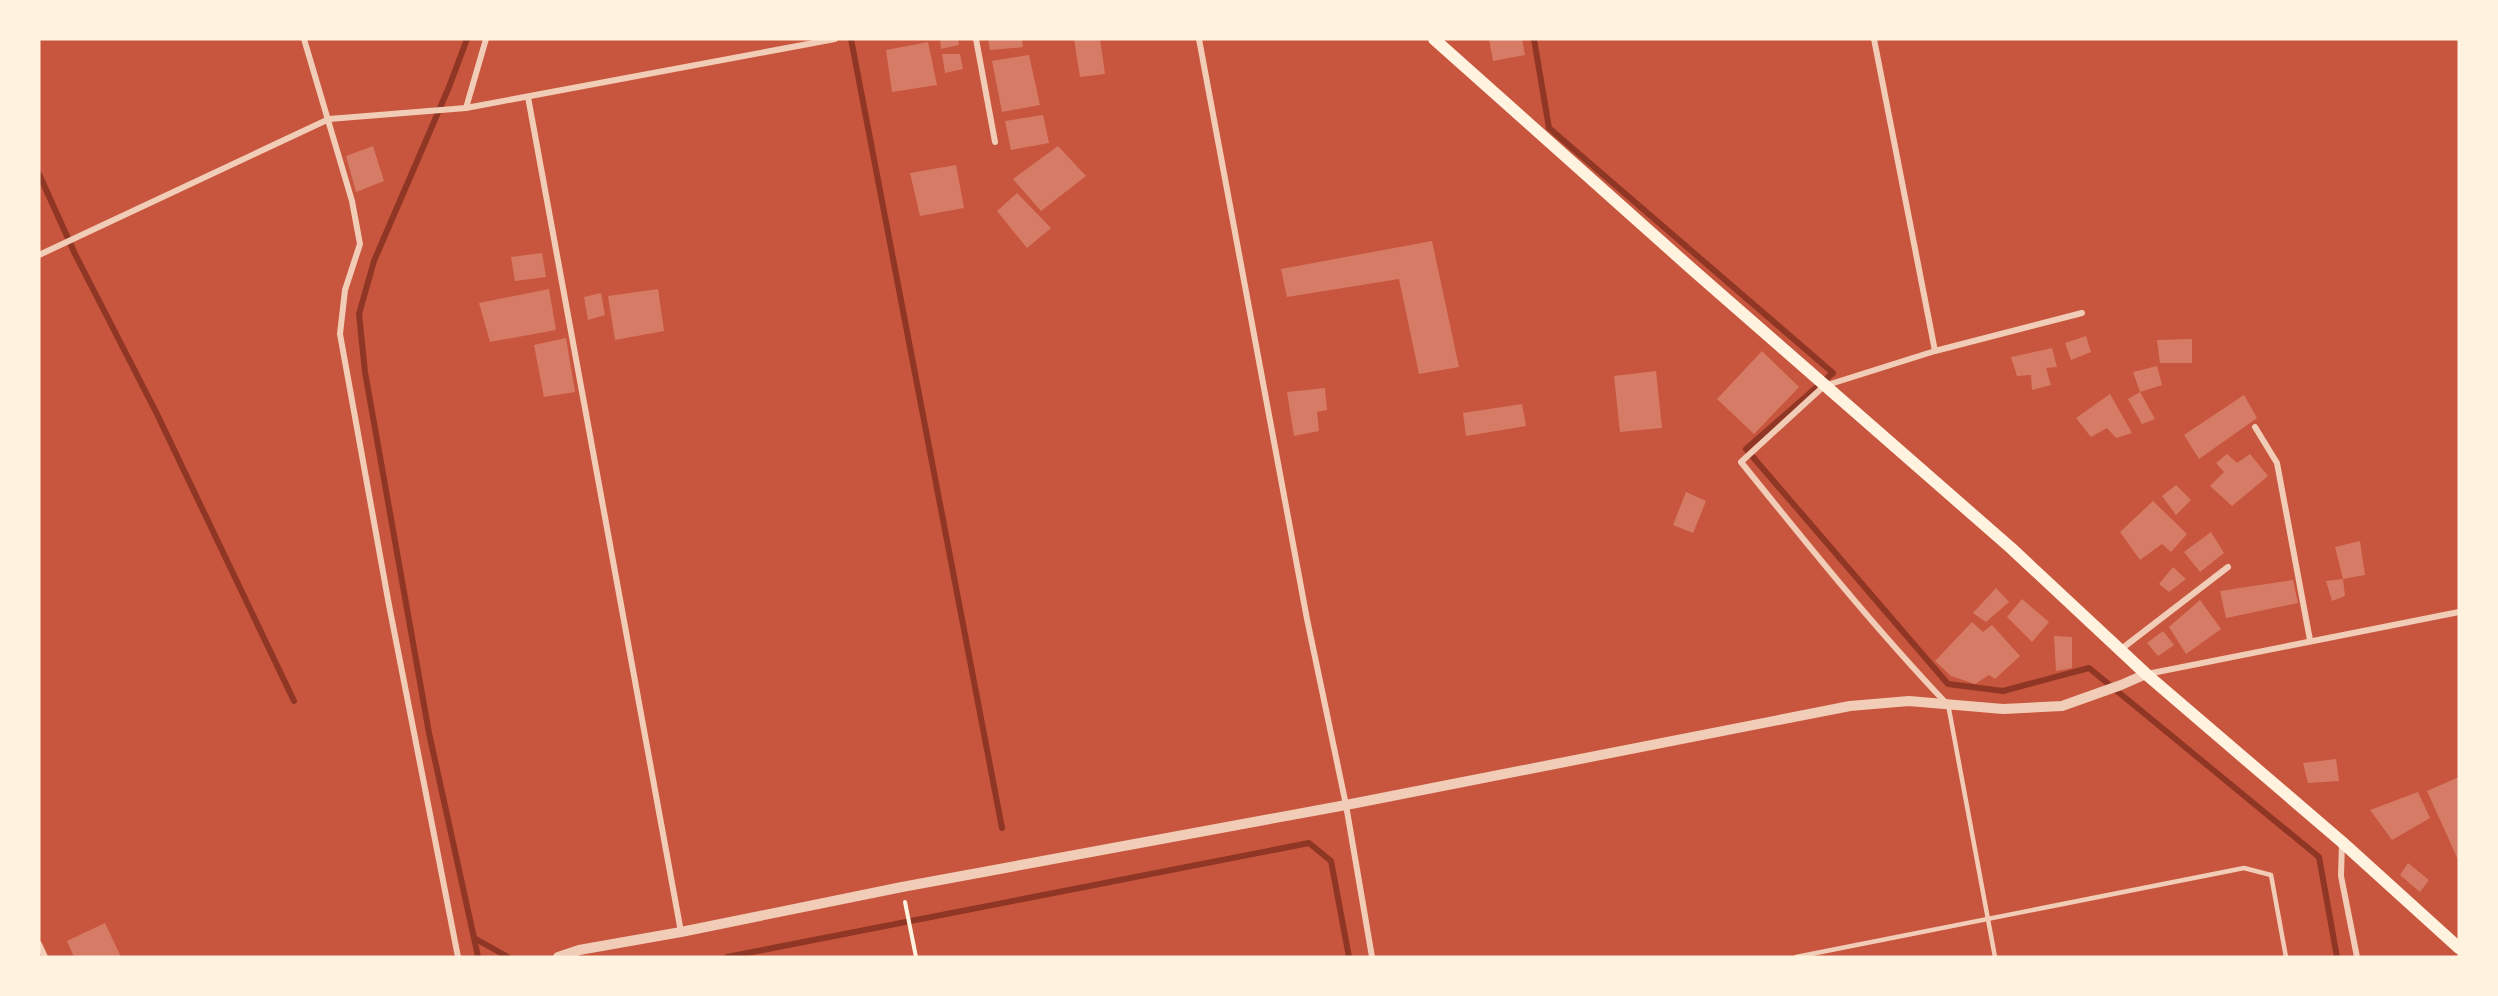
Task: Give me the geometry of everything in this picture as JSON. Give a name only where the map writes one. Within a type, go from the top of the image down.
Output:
[{"type":"main road","points":[[1434,39],[1824,386],[2011,548],[2146,674],[2342,842],[2459,948]]},
{"type":"street","points":[[304,39],[352,201],[360,244],[345,290],[340,334],[389,605],[458,957]]},
{"type":"street","points":[[466,108],[486,39]]},
{"type":"street","points":[[39,255],[329,119],[466,108],[835,39]]},
{"type":"street","points":[[976,39],[995,142]]},
{"type":"street","points":[[1199,39],[1306,619],[1346,805],[1372,957]]},
{"type":"street","points":[[1874,39],[1935,351]]},
{"type":"street","points":[[528,98],[681,932]]},
{"type":"street","points":[[1948,704],[1902,656],[1824,566],[1741,462],[1824,386],[1935,351],[2082,313]]},
{"type":"street","points":[[2255,427],[2277,463],[2310,640]]},
{"type":"street","points":[[2120,650],[2228,567]]},
{"type":"street","points":[[558,957],[579,950],[681,932],[902,887],[1346,805],[1850,706],[1909,701],[2003,709],[2062,706],[2121,686],[2146,674],[2459,612]]},
{"type":"street","points":[[2342,842],[2341,876],[2357,957]]},
{"type":"street","points":[[39,944],[45,957]]},
{"type":"lane","points":[[1948,704],[1995,957]]},
{"type":"lane","points":[[1796,957],[2244,868],[2271,875],[2286,957]]},
{"type":"path","points":[[902,887],[916,957]]},
{"type":"building","points":[[940,39],[958,39],[959,45],[941,49]]},
{"type":"building","points":[[988,39],[1022,39],[1023,47],[990,50]]},
{"type":"building","points":[[1074,39],[1100,39],[1105,74],[1080,77]]},
{"type":"building","points":[[1489,39],[1522,39],[1525,55],[1493,61]]},
{"type":"building","points":[[928,42],[937,85],[892,92],[886,50]]},
{"type":"building","points":[[942,54],[960,54],[963,69],[945,73]]},
{"type":"building","points":[[1029,55],[1040,105],[1002,112],[992,61]]},
{"type":"building","points":[[1043,115],[1049,143],[1011,150],[1005,121]]},
{"type":"building","points":[[373,146],[384,181],[356,192],[346,156]]},
{"type":"building","points":[[1058,146],[1086,176],[1041,211],[1013,179]]},
{"type":"building","points":[[956,165],[964,208],[920,216],[910,173]]},
{"type":"building","points":[[1017,193],[1051,228],[1027,248],[997,211]]},
{"type":"building","points":[[1432,241],[1459,367],[1419,374],[1399,279],[1287,297],[1281,269]]},
{"type":"building","points":[[542,253],[546,277],[515,281],[511,257]]},
{"type":"building","points":[[549,289],[556,330],[490,342],[479,303]]},
{"type":"building","points":[[658,289],[664,331],[615,340],[608,296]]},
{"type":"building","points":[[601,293],[605,315],[588,320],[584,297]]},
{"type":"building","points":[[2086,336],[2091,352],[2071,360],[2065,343]]},
{"type":"building","points":[[566,338],[575,392],[544,397],[534,345]]},
{"type":"building","points":[[2192,339],[2192,363],[2160,363],[2157,340]]},
{"type":"building","points":[[2052,348],[2057,367],[2046,368],[2051,385],[2032,390],[2031,375],[2017,376],[2011,357]]},
{"type":"building","points":[[1762,351],[1799,387],[1754,434],[1717,399]]},
{"type":"building","points":[[2157,366],[2162,385],[2140,392],[2133,372]]},
{"type":"building","points":[[1656,371],[1662,428],[1620,432],[1614,376]]},
{"type":"building","points":[[1325,388],[1327,410],[1317,412],[1319,431],[1294,436],[1287,392]]},
{"type":"building","points":[[2140,392],[2155,419],[2142,424],[2128,399]]},
{"type":"building","points":[[2110,394],[2132,433],[2116,438],[2107,428],[2091,437],[2076,418]]},
{"type":"building","points":[[2244,395],[2257,418],[2199,459],[2184,435]]},
{"type":"building","points":[[1522,404],[1526,426],[1466,436],[1463,413]]},
{"type":"building","points":[[2227,454],[2237,463],[2250,454],[2268,476],[2232,506],[2210,486],[2224,472],[2216,463]]},
{"type":"building","points":[[2176,485],[2191,500],[2176,515],[2162,496]]},
{"type":"building","points":[[1686,492],[1706,501],[1693,533],[1673,525]]},
{"type":"building","points":[[2153,501],[2187,534],[2171,552],[2162,544],[2140,560],[2120,532]]},
{"type":"building","points":[[2211,532],[2224,553],[2200,572],[2184,552]]},
{"type":"building","points":[[2360,541],[2365,575],[2343,579],[2335,547]]},
{"type":"building","points":[[2173,567],[2186,579],[2169,592],[2159,584]]},
{"type":"building","points":[[2343,579],[2345,596],[2332,601],[2326,581]]},
{"type":"building","points":[[2293,580],[2298,603],[2226,618],[2220,591]]},
{"type":"building","points":[[1996,588],[2009,602],[1986,622],[1973,613]]},
{"type":"building","points":[[2022,599],[2049,622],[2032,642],[2007,617]]},
{"type":"building","points":[[2200,600],[2221,629],[2186,654],[2169,627]]},
{"type":"building","points":[[1972,622],[1983,632],[1992,625],[2020,656],[1995,679],[1989,675],[1975,684],[1951,676],[1935,661]]},
{"type":"building","points":[[2163,631],[2174,645],[2158,656],[2147,643]]},
{"type":"building","points":[[2054,636],[2072,637],[2072,668],[2056,671]]},
{"type":"building","points":[[2336,759],[2339,781],[2308,783],[2303,763]]},
{"type":"building","points":[[2459,777],[2459,862],[2427,791]]},
{"type":"building","points":[[2418,792],[2430,818],[2392,840],[2370,810]]},
{"type":"building","points":[[2408,863],[2429,880],[2420,892],[2400,875]]},
{"type":"building","points":[[105,923],[121,957],[74,957],[67,941]]},
{"type":"waterway","points":[[467,39],[449,87],[374,261],[359,314],[365,372],[429,733],[474,938],[508,957]]},
{"type":"waterway","points":[[851,39],[1002,828]]},
{"type":"waterway","points":[[1534,39],[1549,128],[1833,373],[1746,449],[1948,684],[2003,691],[2089,668],[2319,857],[2337,957]]},
{"type":"waterway","points":[[39,174],[75,254],[157,414],[294,701]]},
{"type":"waterway","points":[[727,957],[1309,843],[1331,861],[1349,957]]},
{"type":"waterway","points":[[474,938],[478,957]]}]
